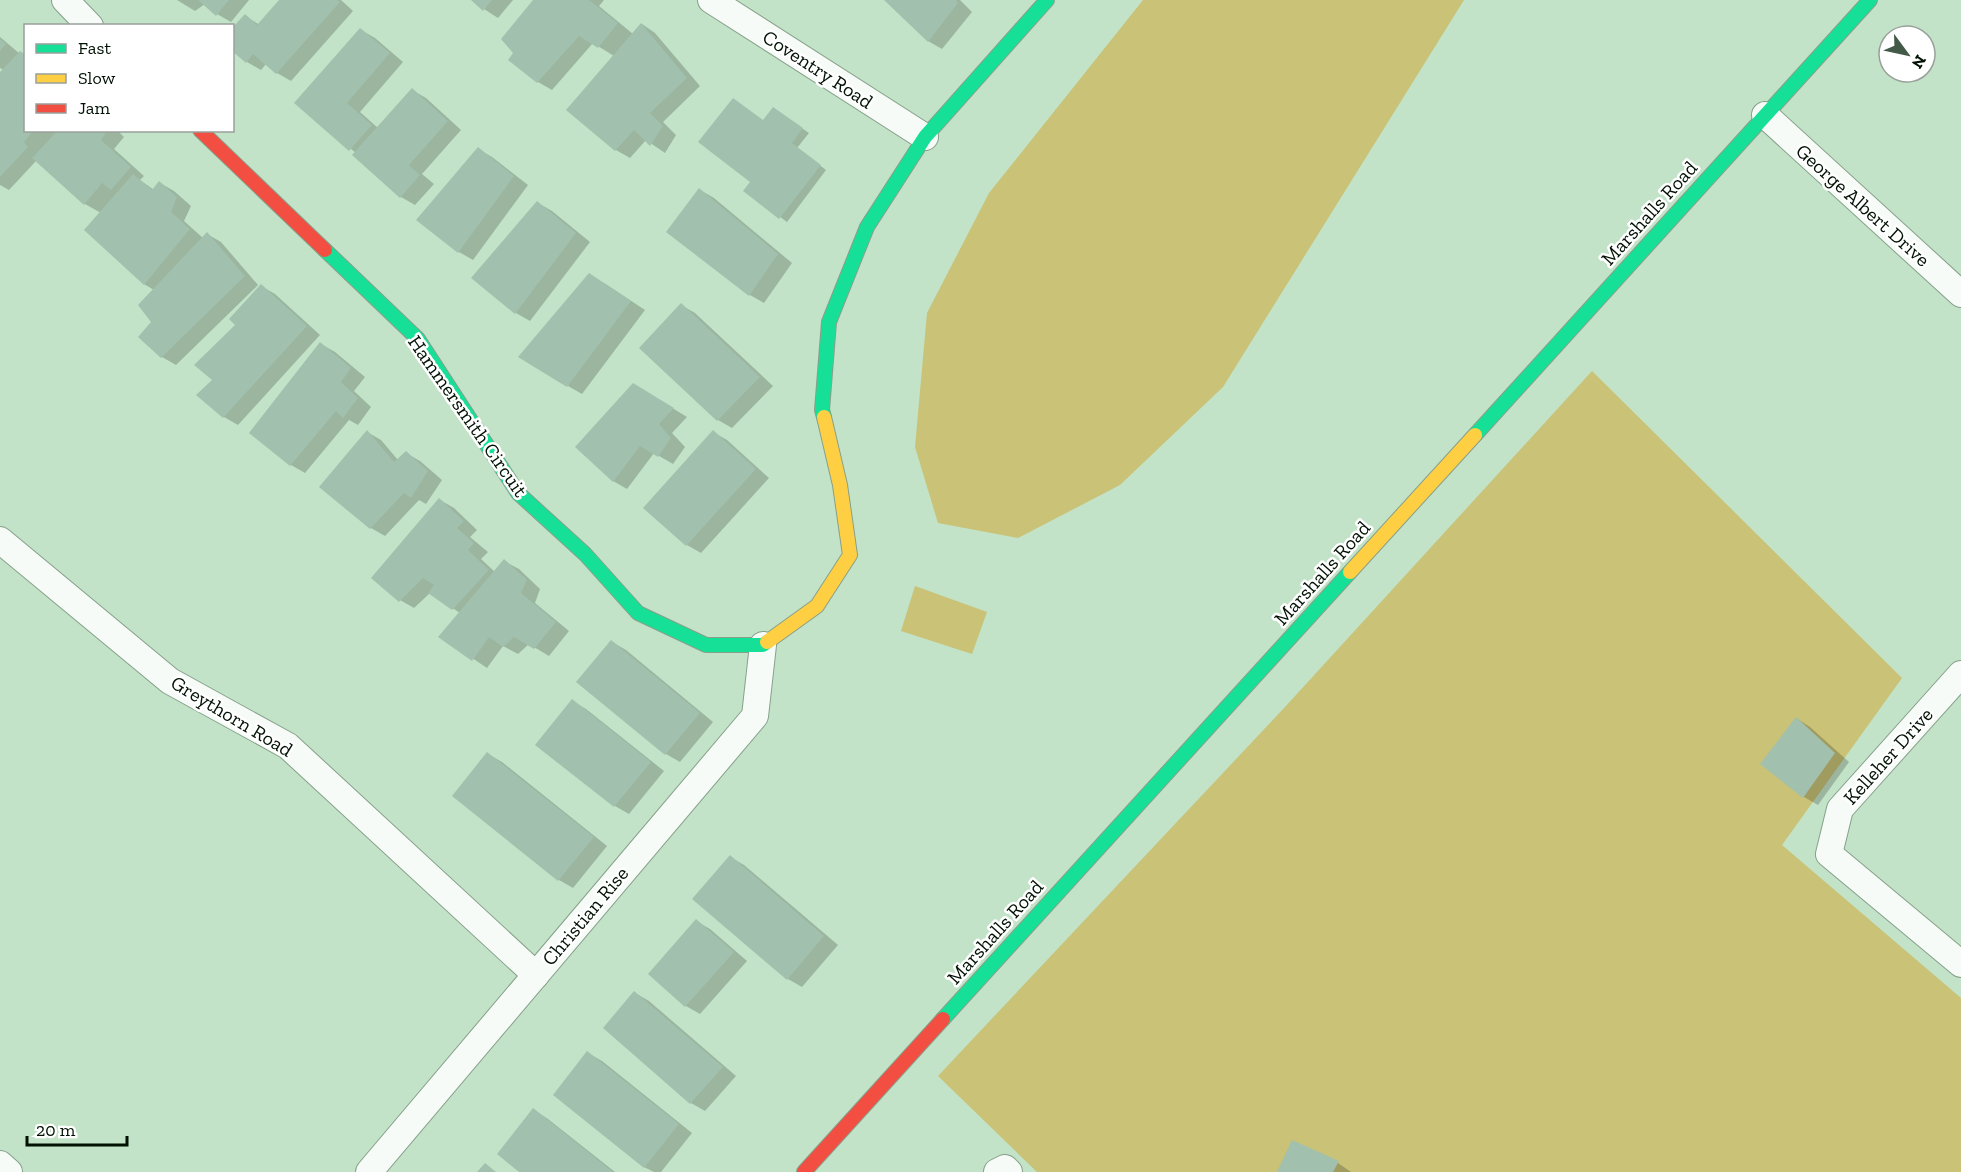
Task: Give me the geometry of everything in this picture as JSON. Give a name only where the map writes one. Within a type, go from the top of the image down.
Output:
[{"type":"street","points":[[65,0],[88,24]]},
{"type":"street","name":"Coventry Road","points":[[711,0],[925,137]]},
{"type":"street","points":[[763,645],[817,606],[850,555],[840,484],[822,410],[829,322],[867,227],[925,137],[1047,0]]},
{"type":"street","name":"Marshalls Road","points":[[804,1172],[1870,0]]},
{"type":"street","name":"George Albert Drive","points":[[1765,115],[1961,294]]},
{"type":"street","name":"Hammersmith Circuit","points":[[202,132],[418,339],[518,493],[585,554],[638,613],[706,645],[763,645]]},
{"type":"street","name":"Greythorn Road","points":[[0,540],[170,681],[288,746],[536,975]]},
{"type":"street","name":"Christian Rise","points":[[369,1172],[755,716],[763,645]]},
{"type":"street","name":"Kelleher Drive","points":[[1961,674],[1840,809],[1829,854],[1961,963]]},
{"type":"street","points":[[0,1164],[9,1172]]},
{"type":"street","points":[[996,1172],[1005,1168],[1009,1172]]},
{"type":"shaded area","points":[[1143,0],[1464,0],[1223,387],[1120,485],[1018,538],[938,523],[915,447],[927,313],[989,193]]},
{"type":"shaded area","points":[[1592,371],[1902,678],[1782,845],[1961,998],[1961,1172],[1037,1172],[938,1076],[1285,707]]},
{"type":"shaded area","points":[[915,586],[987,612],[972,654],[901,631]]},
{"type":"building","points":[[198,0],[229,0],[216,16]]},
{"type":"building","points":[[279,0],[337,0],[340,2],[276,74],[253,54],[246,63],[234,53],[234,26],[245,14],[257,25]]},
{"type":"building","points":[[471,0],[492,0],[483,11]]},
{"type":"building","points":[[533,0],[589,0],[618,23],[598,48],[579,36],[537,83],[508,60],[513,53],[501,39]]},
{"type":"building","points":[[884,0],[956,0],[958,3],[928,42]]},
{"type":"building","points":[[641,23],[687,78],[650,113],[663,126],[650,146],[634,130],[615,151],[566,110]]},
{"type":"building","points":[[360,28],[390,53],[347,103],[372,125],[349,151],[294,103]]},
{"type":"building","points":[[0,39],[6,44],[0,51]]},
{"type":"building","points":[[20,51],[24,54],[24,132],[32,132],[24,142],[28,147],[0,177],[0,72]]},
{"type":"building","points":[[412,88],[448,121],[409,165],[420,175],[400,198],[352,155]]},
{"type":"building","points":[[733,98],[763,120],[773,107],[803,128],[792,143],[821,165],[779,219],[743,191],[750,182],[698,142]]},
{"type":"building","points":[[56,132],[107,132],[101,140],[131,167],[111,190],[102,183],[84,205],[32,158]]},
{"type":"building","points":[[478,147],[514,176],[458,253],[416,220]]},
{"type":"building","points":[[133,174],[152,190],[159,181],[177,197],[171,212],[190,229],[144,285],[84,230]]},
{"type":"building","points":[[699,188],[778,254],[749,296],[666,232]]},
{"type":"building","points":[[537,201],[576,233],[515,314],[471,278]]},
{"type":"building","points":[[207,232],[245,276],[161,358],[138,337],[151,322],[138,305]]},
{"type":"building","points":[[589,273],[631,301],[567,387],[518,357]]},
{"type":"building","points":[[261,284],[307,326],[223,418],[196,395],[212,380],[194,365],[235,325],[229,319]]},
{"type":"building","points":[[681,303],[760,377],[717,421],[639,348]]},
{"type":"building","points":[[320,342],[351,368],[341,382],[358,398],[343,418],[336,411],[290,466],[249,433]]},
{"type":"building","points":[[633,383],[674,408],[659,424],[671,438],[658,457],[640,446],[613,482],[575,447]]},
{"type":"building","points":[[367,430],[394,462],[406,451],[428,471],[411,498],[404,493],[370,529],[319,487]]},
{"type":"building","points":[[713,430],[756,469],[686,546],[643,508]]},
{"type":"building","points":[[439,498],[464,521],[457,528],[474,543],[468,550],[489,570],[452,610],[428,593],[434,585],[423,578],[399,602],[371,578]]},
{"type":"building","points":[[504,559],[527,580],[521,593],[556,622],[534,649],[514,637],[503,647],[489,637],[472,661],[438,637]]},
{"type":"building","points":[[611,640],[700,713],[665,755],[576,682]]},
{"type":"building","points":[[572,699],[651,762],[614,807],[535,745]]},
{"type":"building","points":[[1796,717],[1835,753],[1803,798],[1760,764]]},
{"type":"building","points":[[487,752],[594,837],[558,881],[452,796]]},
{"type":"building","points":[[730,855],[824,936],[787,980],[692,899]]},
{"type":"building","points":[[696,919],[734,952],[685,1007],[648,974]]},
{"type":"building","points":[[634,991],[723,1067],[690,1104],[603,1028]]},
{"type":"building","points":[[587,1051],[679,1124],[644,1168],[553,1095]]},
{"type":"building","points":[[533,1108],[613,1172],[519,1172],[497,1154]]},
{"type":"building","points":[[1292,1140],[1339,1161],[1333,1172],[1277,1172]]},
{"type":"building","points":[[485,1163],[496,1172],[477,1172]]},
{"type":"traffic: fast","points":[[824,417],[822,410],[829,322],[867,227],[925,137],[1047,0]]},
{"type":"traffic: fast","points":[[1475,435],[1870,0]]},
{"type":"traffic: fast","points":[[325,250],[418,339],[518,493],[585,554],[638,613],[706,645],[763,645],[767,642]]},
{"type":"traffic: fast","points":[[943,1019],[1350,572]]},
{"type":"traffic: slow","points":[[767,642],[817,606],[850,555],[840,485],[824,417]]},
{"type":"traffic: slow","points":[[1350,572],[1475,435]]},
{"type":"traffic: jam","points":[[202,132],[325,250]]},
{"type":"traffic: jam","points":[[804,1172],[943,1019]]}]
